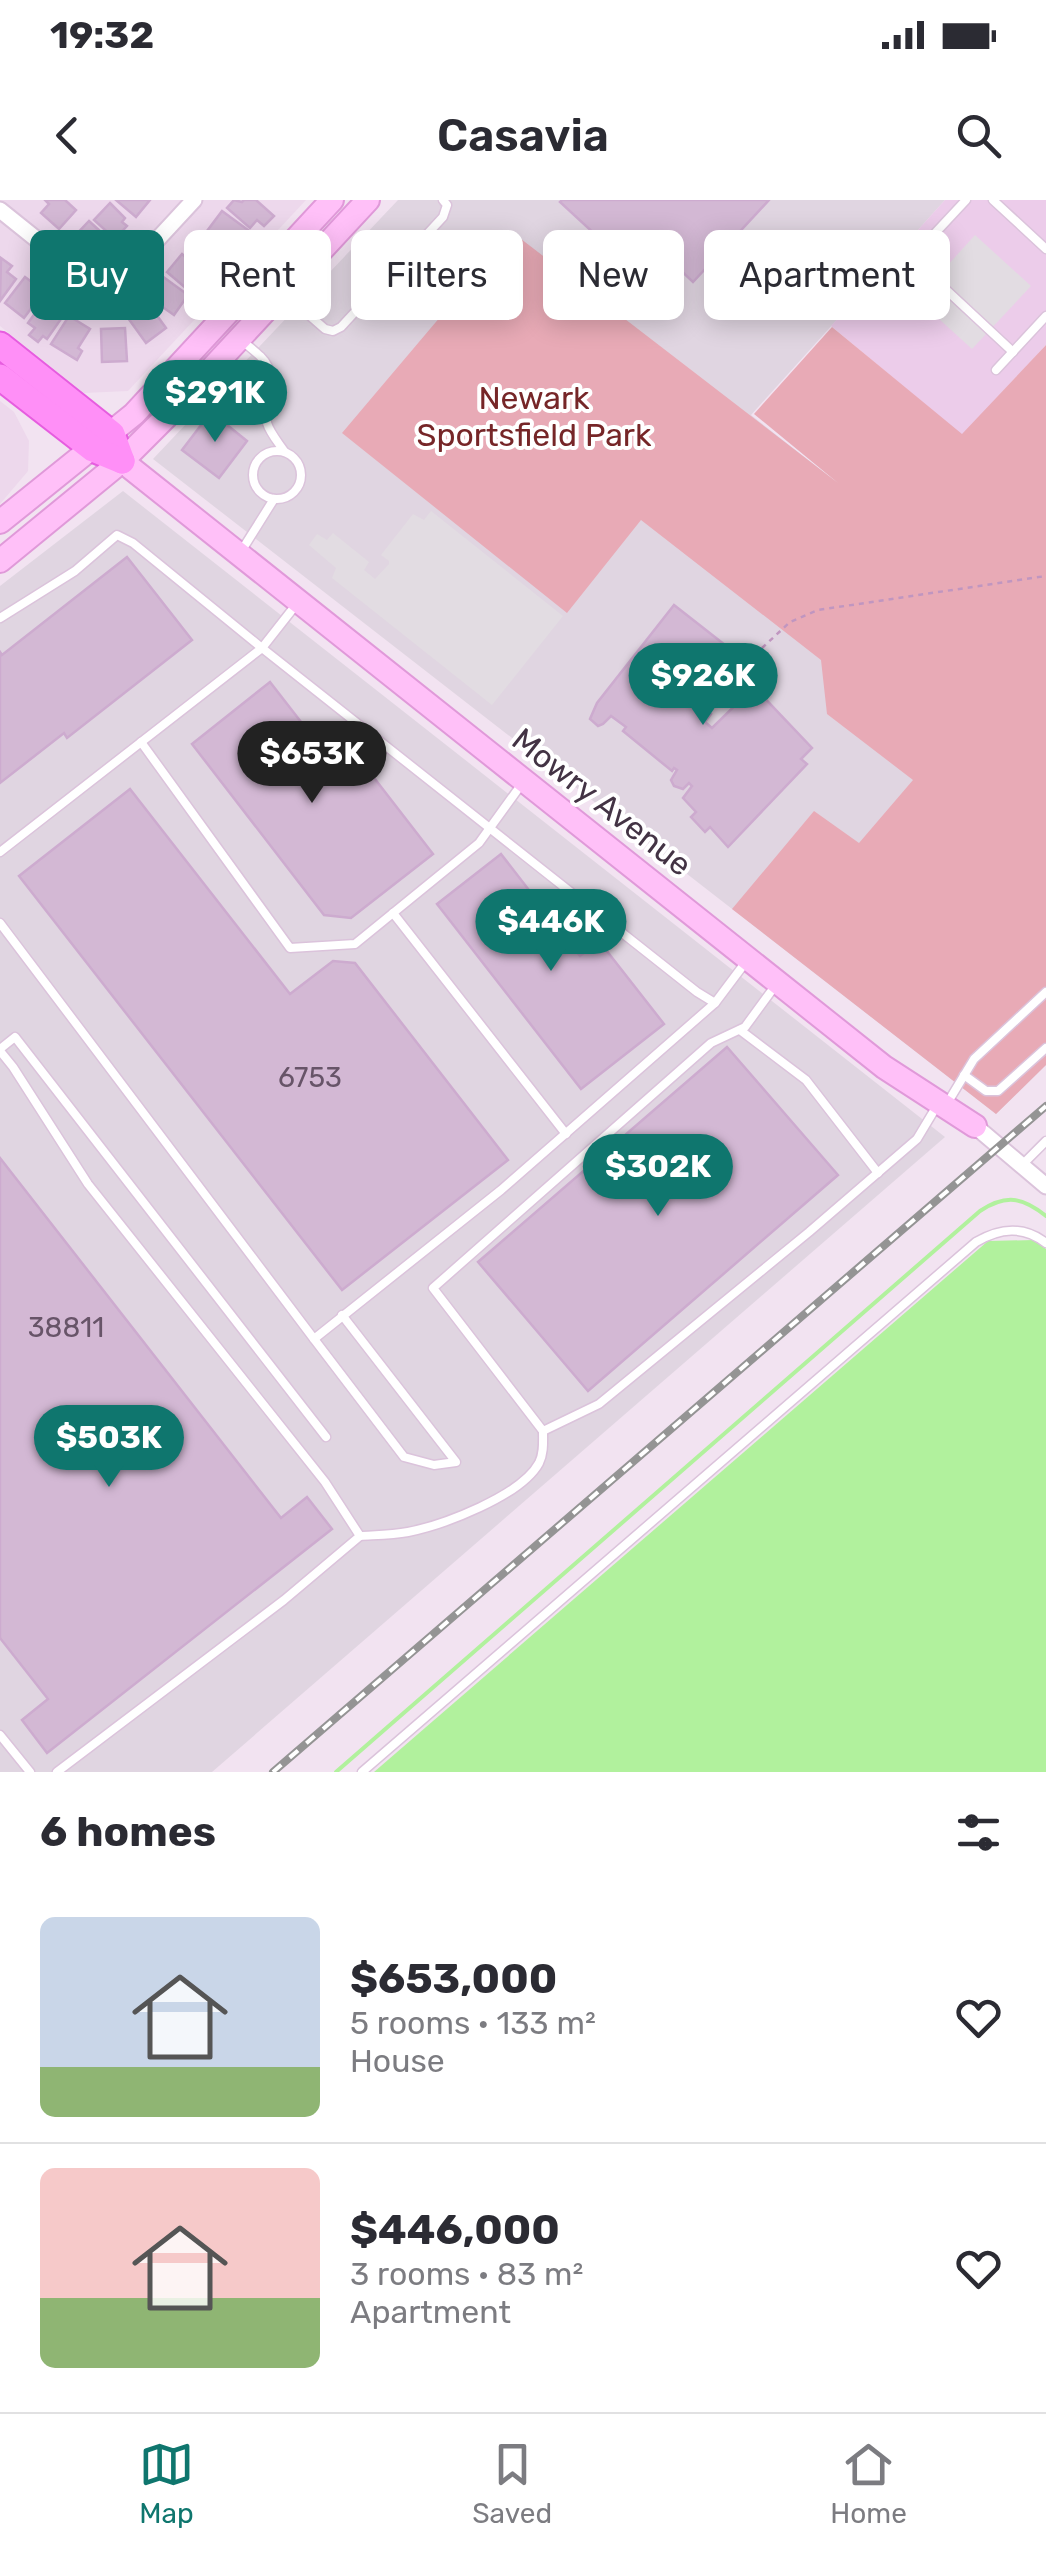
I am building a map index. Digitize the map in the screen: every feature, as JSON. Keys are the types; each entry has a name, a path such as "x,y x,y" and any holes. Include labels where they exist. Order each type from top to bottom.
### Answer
{"main road":[{"path":"0,522 102,442 156,392 332,200"},
{"path":"331,240 368,200"},
{"path":"0,561 122,462 256,320"},
{"path":"0,345 122,462"},
{"path":"0,377 102,442"},
{"name":"Mowry Avenue","path":"122,462 884,1067 976,1126"}],"street":[{"path":"1,205 106,295 194,200"},
{"name":"Mowry Avenue","path":"976,1126 1046,1186"}],"lane":[{"path":"315,320 325,329 341,328 442,217 447,204 443,200"},
{"path":"938,230 966,200"},
{"path":"993,200 1046,249"},
{"path":"950,293 1013,352"},
{"path":"996,370 1046,316"},
{"path":"240,338 265,359 270,369 267,424 300,468 299,483 289,496 274,499 255,486 253,470 268,452 284,451"},
{"path":"239,554 274,499"},
{"path":"0,618 75,571 116,535 133,543 714,1003"},
{"path":"0,852 262,648 299,602"},
{"path":"141,742 290,948 356,944 478,843 524,781"},
{"path":"393,913 566,1134"},
{"path":"0,922 404,1457 434,1465 456,1462 342,1316"},
{"path":"314,1339 566,1134 714,1003 748,959"},
{"path":"58,1772 284,1600 360,1536 409,1532 466,1514 523,1480 538,1464 543,1432 433,1288 711,1043 745,1027 778,983"},
{"path":"543,1432 599,1404 917,1139 974,1059 1046,992"},
{"path":"740,1029 806,1080 878,1173"},
{"path":"326,1437 15,1036 0,1050 88,1184 325,1482 360,1536"},
{"path":"964,1074 986,1091 998,1091 1046,1048"},
{"path":"1022,1165 1046,1141"},
{"path":"362,1772 976,1242 993,1232 1010,1229 1024,1231 1046,1243"},
{"path":"0,1735 30,1772"}],"path":[{"path":"762,648 790,622 818,610 1046,576"}],"shaded area":[{"path":"0,200 306,200 278,230 184,230 184,320 194,320 128,391 84,393 0,326"},
{"path":"398,200 945,200 918,230 704,230 704,320 837,320 751,415 1046,647 1046,1065 996,1114 153,459 284,320 331,320 331,271 351,250 351,320 523,320 523,230 370,230"},
{"path":"945,200 1046,200 1046,345 962,435 831,326 836,320 950,320 950,230 918,230"},
{"path":"975,235 1031,286 972,349 940,320 950,320 950,263"},
{"path":"0,401 14,412 29,441 28,471 0,504"},
{"path":"123,491 945,1137 212,1772 0,1772 0,586"},
{"path":"431,511 563,616 492,705 332,578 336,568 309,545 317,534 327,540 333,533 369,562 364,570 375,579 389,564 381,555 413,514 424,520"},
{"path":"1034,1240 1046,1249 1046,1772 374,1772 988,1241"}],"green space":[{"name":"Newark Sportsfield Park","path":"523,240 543,256 543,320 626,320 838,483 754,414 832,327 962,434 1046,345 1046,1065 996,1114 732,909 814,811 859,843 913,780 827,714 821,660 641,520 567,613 342,433 438,320 523,320"}],"building":[{"path":"45,200 65,200 76,210 59,229 41,213 49,204"},
{"path":"116,200 150,200 136,217"},
{"path":"234,200 256,200 274,216 264,226 257,220 250,228 227,208"},
{"path":"769,200 741,230 704,230 704,270 693,282 684,273 684,230 590,230 560,202"},
{"path":"110,203 125,218 122,222 127,226 123,230 105,230 94,220"},
{"path":"222,211 248,230 208,230"},
{"path":"89,221 99,230 80,230"},
{"path":"182,254 184,256 184,286 167,272"},
{"path":"1,258 12,266 7,272 16,279 0,301"},
{"path":"25,277 30,281 30,310 24,318 5,303"},
{"path":"164,277 184,292 184,301 174,315 164,308"},
{"path":"60,320 47,339 43,336 38,342 29,335 35,328 28,323"},
{"path":"66,320 75,320 90,329 78,348 82,351 77,360 51,344"},
{"path":"129,320 160,320 166,328 146,343"},
{"path":"125,328 127,361 102,362 101,329"},
{"path":"211,412 247,441 219,478 182,450"},
{"path":"127,557 192,640 67,738 64,733 0,783 0,652 2,655"},
{"path":"674,605 734,652 696,703 711,714 705,722 712,728 754,687 812,748 801,759 807,764 728,847 710,827 705,832 691,817 696,812 683,798 692,786 674,786 671,780 677,770 672,771 623,731 626,727 611,716 598,726 590,719 597,703"},
{"path":"270,682 343,776 361,761 433,854 351,918 324,915 192,744"},
{"path":"130,789 290,994 333,961 355,963 508,1160 342,1290 19,876"},
{"path":"501,854 580,956 599,941 664,1024 581,1089 437,904"},
{"path":"727,1047 838,1175 588,1391 478,1262"},
{"path":"0,1158 281,1518 307,1497 332,1529 47,1753 22,1720 48,1699 0,1638"}],"waterway":[{"path":"336,1772 980,1211 998,1202 1014,1200 1046,1216"}],"railway":[{"path":"273,1772 1046,1106"}]}
